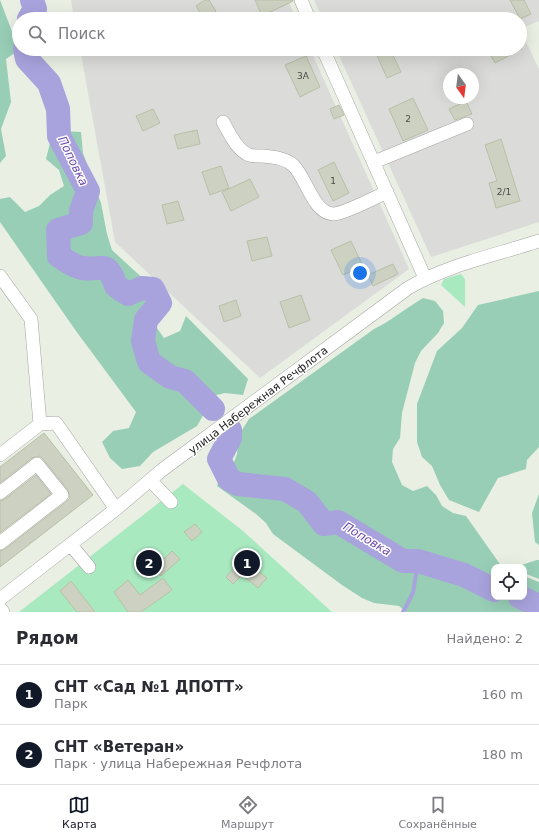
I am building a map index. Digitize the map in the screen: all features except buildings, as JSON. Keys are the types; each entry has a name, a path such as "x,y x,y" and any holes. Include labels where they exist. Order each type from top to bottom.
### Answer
{"street":[{"path":"301,0 306,12"},
{"path":"326,56 425,278"},
{"path":"223,122 236,145 250,155 267,156 287,160 298,169 315,202 325,211 333,214 346,211 387,192"},
{"path":"374,162 468,124"},
{"name":"улица Набережная Речфлота","path":"0,600 116,510 150,480 408,288 425,278 448,269 539,241"},
{"path":"0,276 31,319 40,424"},
{"path":"0,455 40,424 56,423 116,510"},
{"path":"0,493 37,464 62,495 0,543"},
{"path":"150,480 171,502"},
{"path":"71,545 89,567"},
{"path":"0,608 3,612"}],"shaded area":[{"path":"71,0 288,0 293,12 73,12"},
{"path":"314,0 539,0 539,21 527,26 527,12 320,12"},
{"path":"527,44 539,69 539,222 431,257 339,56 527,56"},
{"path":"81,56 313,56 409,269 260,378 115,242"}],"green space":[{"path":"0,0 12,32 12,55 6,59 11,102 1,129 6,156 0,163"},
{"path":"64,131 81,132 83,153 101,203 107,234 112,250 150,285 155,309 155,325 164,338 180,331 186,316 248,379 243,395 225,393 208,397 205,412 197,426 153,452 140,466 122,469 110,458 102,442 113,431 129,428 136,412 76,331 0,222 0,199 10,197 25,212 39,206 50,195 64,186 59,170 46,159 50,143"},
{"path":"461,274 465,279 465,307 441,285 444,279"},
{"path":"539,291 539,447 527,460 526,469 498,478 479,512 449,500 440,485 432,466 422,457 417,442 417,404 437,351 462,328 478,305"},
{"path":"423,298 435,301 443,311 444,323 438,333 421,351 415,363 402,413 400,438 393,449 392,462 402,485 413,491 427,486 436,495 442,506 453,513 466,516 500,564 491,564 491,600 527,600 527,577 539,582 539,612 406,612 399,606 374,603 362,598 342,585 273,534 266,523 256,514 217,486 222,474 233,465 242,430 249,419 374,329"},
{"path":"183,484 243,531 332,612 19,612"},
{"path":"539,494 539,545 535,542 532,513"},
{"path":"539,560 539,579 527,574 527,564 524,564"}],"waterway":[{"name":"Поповка","path":"32,0 35,9 33,12"},
{"name":"Поповка","path":"26,56 27,59 49,83 58,109 59,136 88,191 81,211 81,223 58,230 59,256 82,268 107,269 110,272 116,286 128,294 142,288 153,289 160,303 146,320 143,341 149,362 170,377 185,381 213,409"},
{"name":"Поповка","path":"230,430 230,438 219,459 229,479 238,484 285,489 307,502 324,524 338,522 403,561 418,561 464,575 491,588"},
{"path":"403,612 413,593 418,561"},
{"name":"Поповка","path":"526,600 539,606"}],"place":[{"name":"СНТ «Ветеран»","path":"149,563"},
{"name":"СНТ «Сад №1 ДПОТТ»","path":"247,563"}]}
